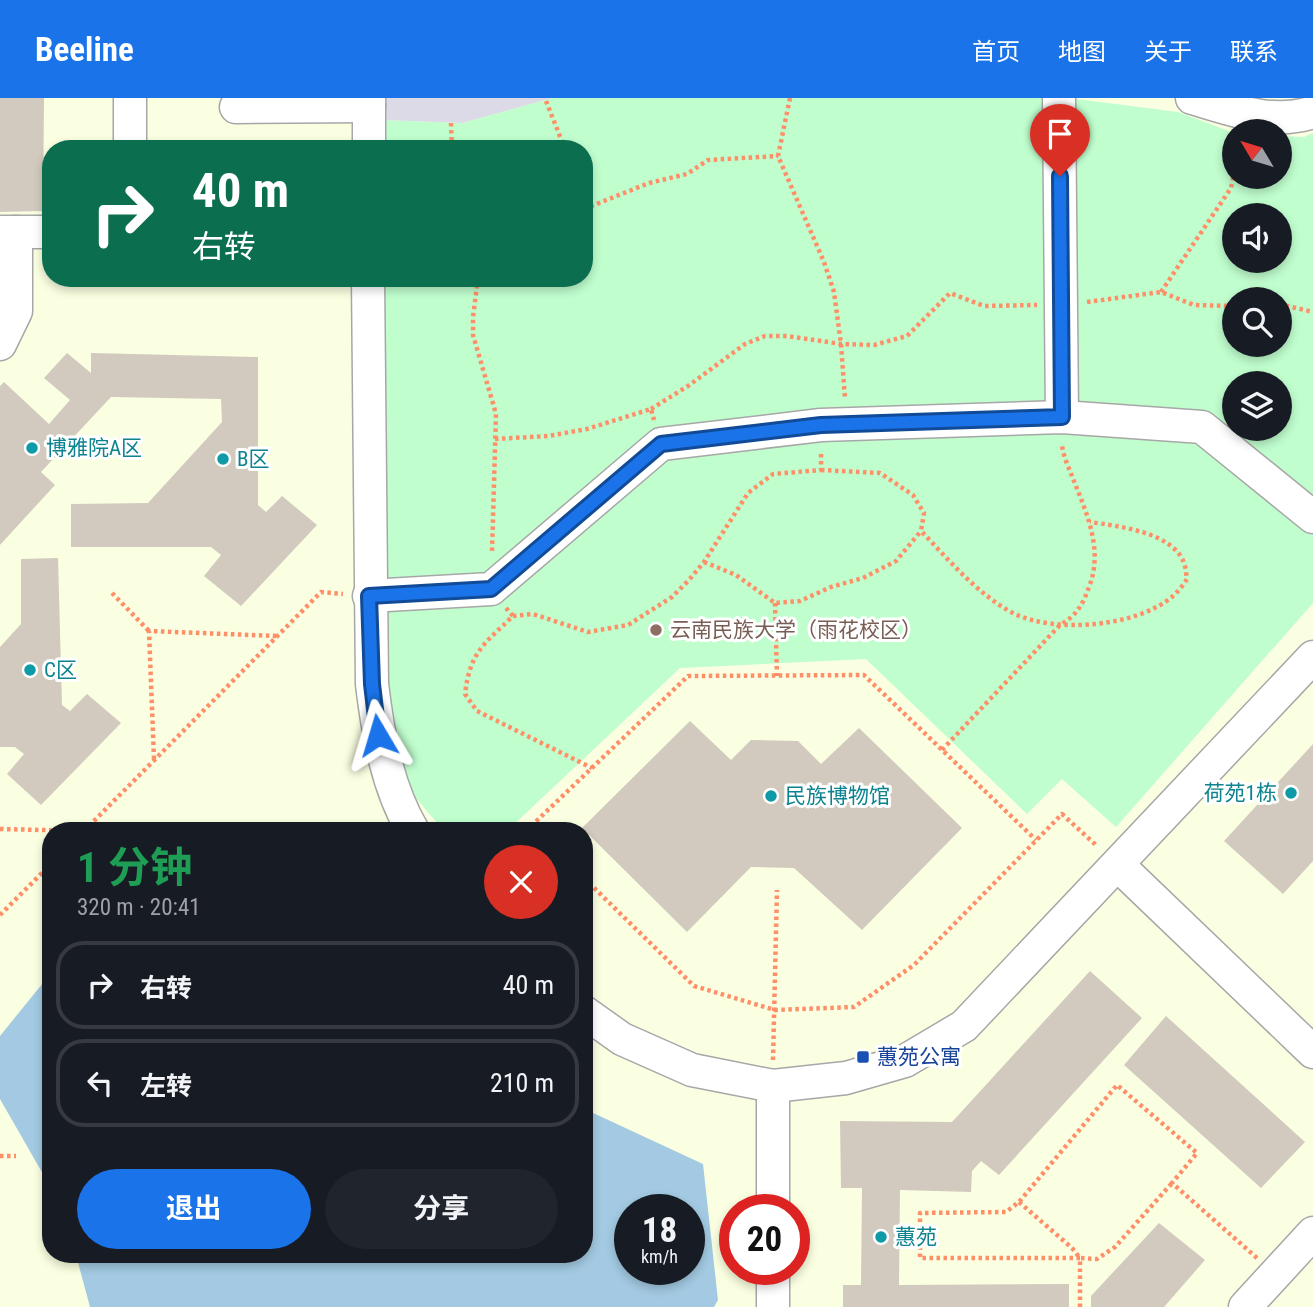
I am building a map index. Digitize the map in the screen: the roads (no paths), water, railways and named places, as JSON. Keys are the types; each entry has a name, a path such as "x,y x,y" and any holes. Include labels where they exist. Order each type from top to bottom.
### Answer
{"lane":[{"path":"130,98 130,140"},
{"path":"1059,98 1062,417"},
{"path":"1192,98 1252,116 1299,117 1313,112"},
{"path":"236,107 369,102 369,140"},
{"path":"0,344 16,311 8,232 42,232"},
{"path":"368,287 369,596 372,684 378,735 402,813 408,822"},
{"path":"369,596 491,589 661,444 834,425 1062,417 1202,427 1313,517"},
{"path":"593,1018 622,1039 692,1070 773,1086 846,1078 905,1060 964,1026 1313,657"},
{"path":"1118,865 1313,1052"},
{"path":"773,1086 773,1194"},
{"path":"1245,1307 1313,1233"},
{"path":"773,1285 773,1307"}],"water":[{"path":"42,984 42,1172 0,1099 0,1036"},
{"path":"593,1113 703,1164 718,1300 714,1307 90,1307 78,1263 593,1263"}],"place":[{"name":"博雅院A区","path":"32,448"},
{"name":"B区","path":"223,459"},
{"name":"云南民族大学（雨花校区）","path":"656,630"},
{"name":"C区","path":"30,670"},
{"name":"荷苑1栋","path":"1291,793"},
{"name":"民族博物馆","path":"771,796"},
{"name":"蕙苑公寓","path":"863,1057"},
{"name":"蕙苑","path":"881,1237"}]}
